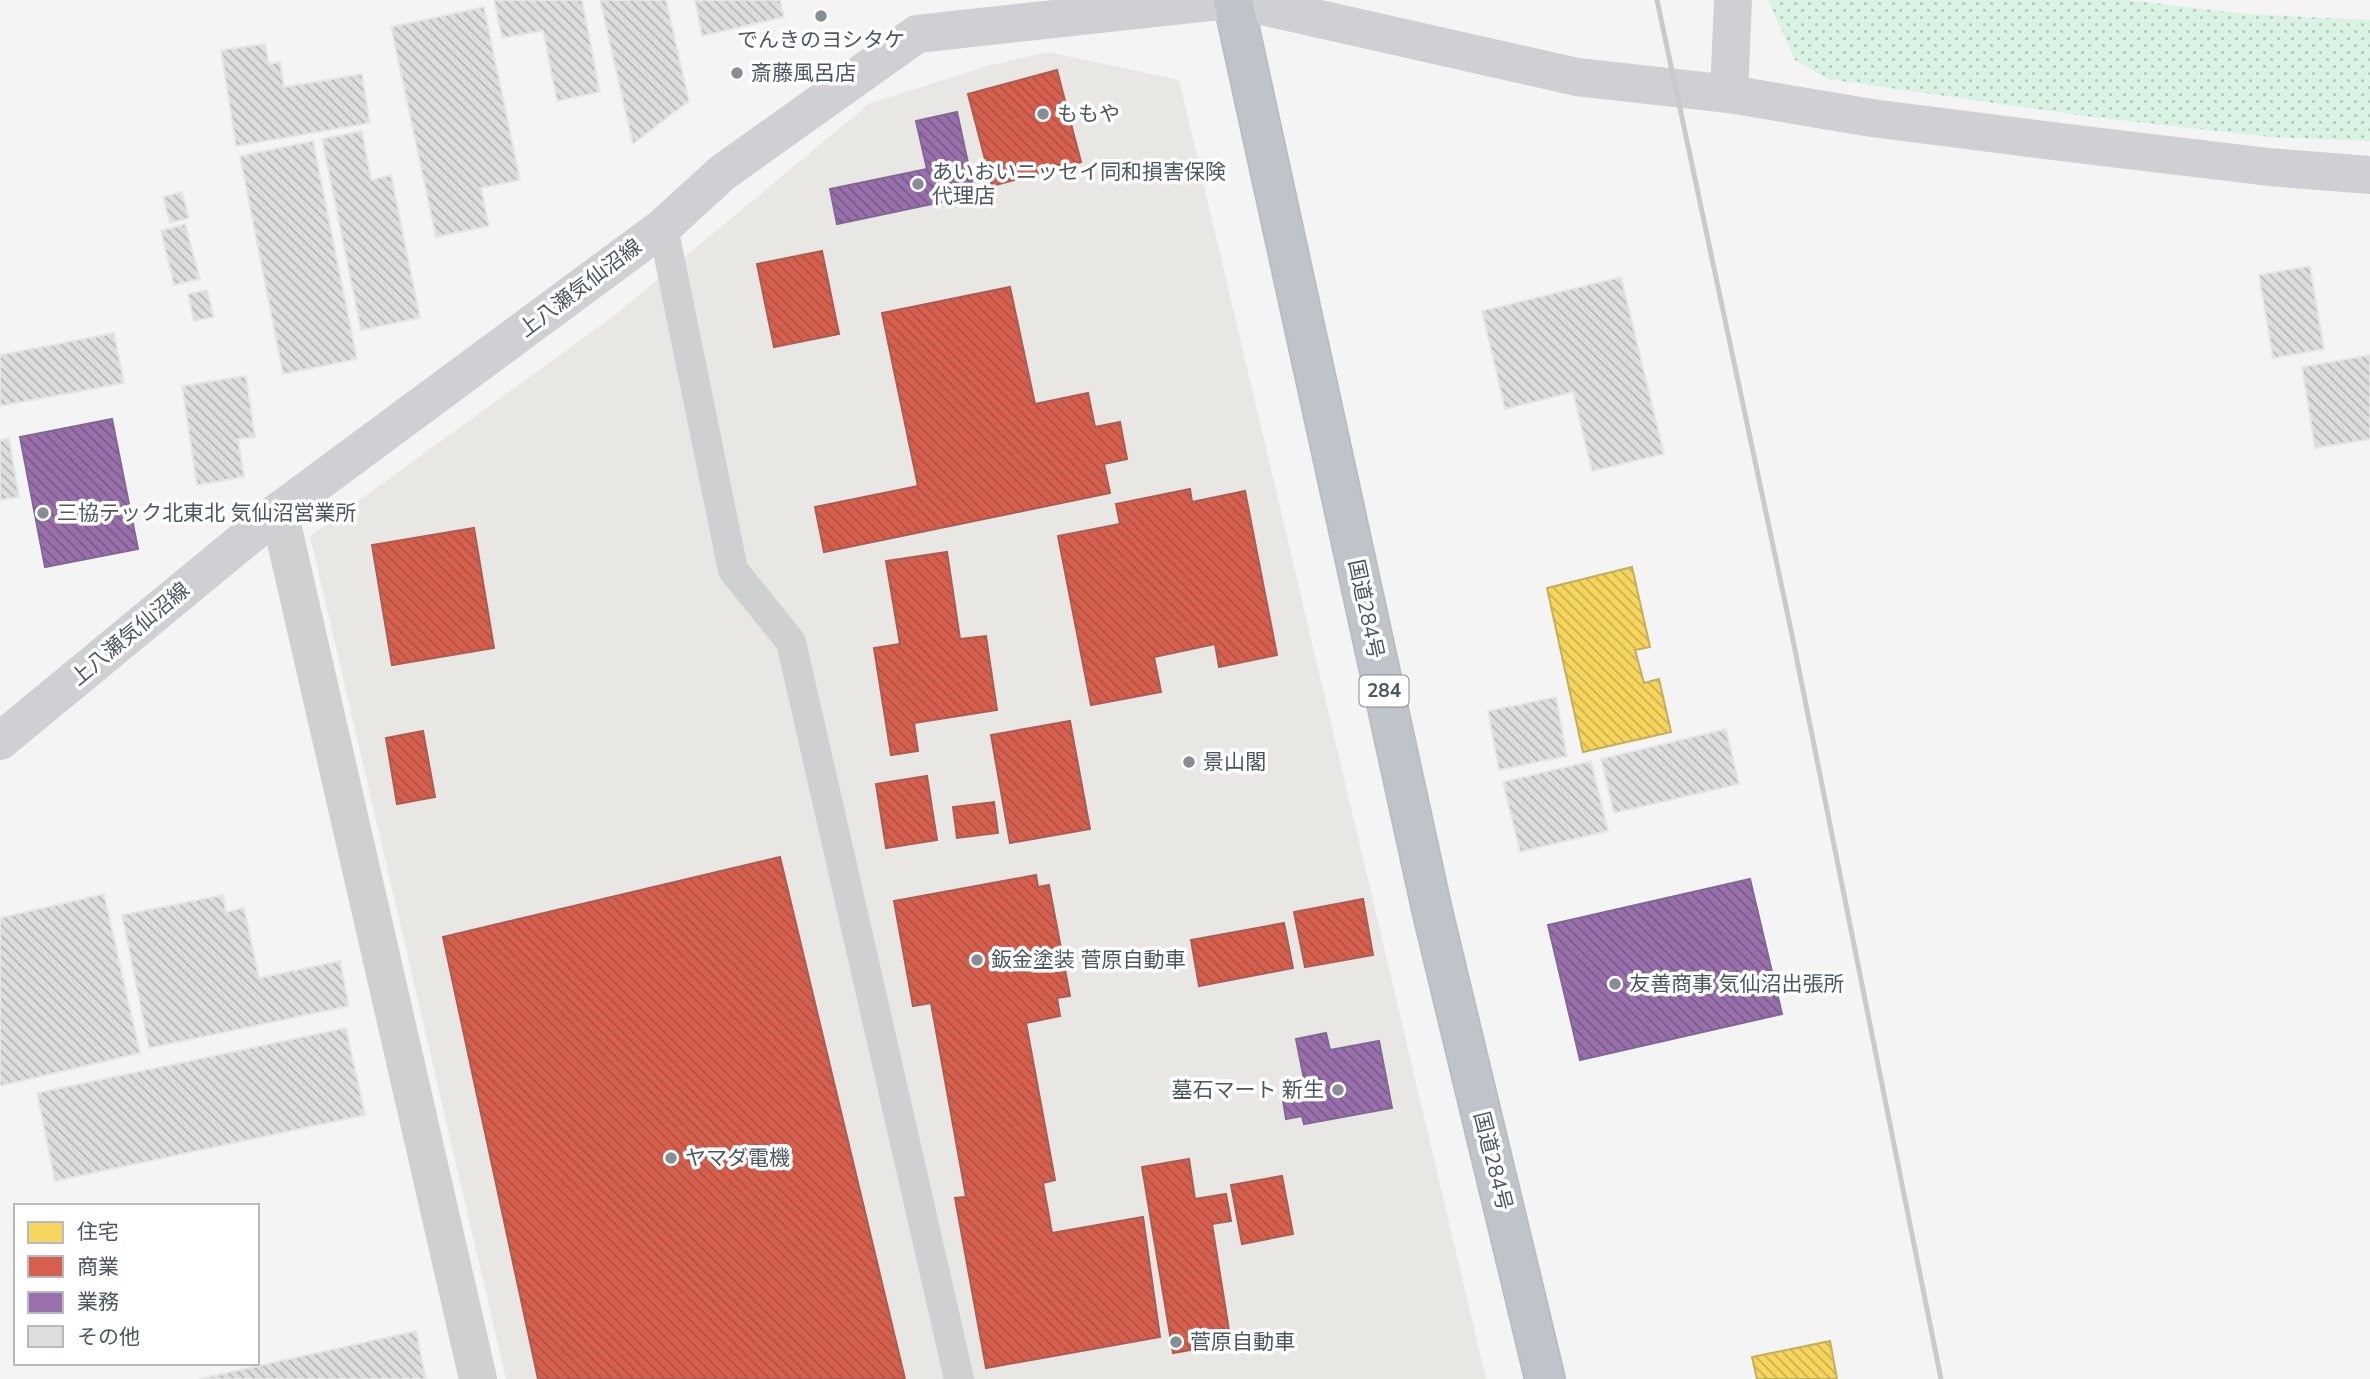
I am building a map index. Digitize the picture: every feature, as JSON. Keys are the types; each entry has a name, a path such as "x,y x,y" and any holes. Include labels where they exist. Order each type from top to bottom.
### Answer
{"highway":[{"name":"国道284号","path":"1232,0 1432,910 1545,1379"}],"main road":[{"name":"上八瀬気仙沼線","path":"0,741 279,511 663,227 722,173 917,34 1039,10 1232,0 1577,78 1729,94 1913,123 2269,167 2370,175"},
{"path":"1729,94 1732,0"}],"street":[{"path":"279,511 478,1379"}],"lane":[{"path":"663,227 733,570 791,642 959,1379"}],"shaded area":[{"path":"1048,52 1179,80 1486,1379 506,1379 310,536 615,315 870,103 988,66"}],"green space":[{"path":"1768,0 2127,0 2247,14 2370,20 2370,141 2270,137 2085,116 1828,79 1795,60"}],"building: 住宅":[{"path":"1632,567 1650,647 1635,650 1644,683 1659,679 1671,732 1583,752 1547,588"},
{"path":"1830,1341 1837,1379 1757,1379 1752,1357"}],"building: 商業":[{"path":"1057,70 1081,162 992,186 968,94"},
{"path":"822,251 839,334 774,347 757,264"},
{"path":"1010,287 1035,404 1088,393 1095,427 1120,422 1127,459 1104,464 1110,493 824,552 815,507 918,486 882,313"},
{"path":"1190,489 1192,502 1245,491 1277,655 1219,667 1215,644 1154,657 1161,692 1091,705 1058,536 1120,524 1116,504"},
{"path":"474,528 494,648 392,665 372,545"},
{"path":"947,552 960,639 986,636 997,710 914,723 918,751 891,755 874,648 900,644 886,561"},
{"path":"1070,721 1090,829 1010,843 991,735"},
{"path":"423,731 435,797 397,804 386,738"},
{"path":"927,776 937,840 886,848 876,784"},
{"path":"994,802 998,833 957,838 953,807"},
{"name":"ヤマダ電機","path":"780,857 905,1379 538,1379 443,937"},
{"path":"1036,875 1038,887 1049,885 1070,996 1057,998 1060,1016 1026,1023 1055,1180 1043,1183 1052,1233 1143,1217 1160,1337 986,1368 955,1198 966,1197 931,1003 913,1006 894,901"},
{"path":"1363,899 1373,955 1305,967 1294,912"},
{"path":"1284,923 1293,968 1199,986 1191,940"},
{"path":"1189,1159 1195,1199 1226,1194 1231,1221 1212,1224 1231,1343 1173,1353 1142,1167"},
{"path":"1282,1176 1293,1234 1242,1244 1231,1185"}],"building: 業務":[{"path":"957,112 975,195 837,224 830,189 927,169 916,121"},
{"path":"112,419 138,549 45,567 20,437"},
{"path":"1750,879 1782,1014 1580,1060 1548,925"},
{"path":"1326,1033 1330,1050 1379,1041 1392,1108 1304,1124 1302,1116 1286,1119 1281,1088 1305,1084 1296,1039"}],"building: その他":[{"path":"494,0 582,0 600,92 557,101 543,31 502,38"},
{"path":"600,0 666,0 689,101 633,144"},
{"path":"695,0 780,0 784,17 702,36"},
{"path":"484,7 520,180 481,188 489,226 436,237 391,27"},
{"path":"265,44 269,64 280,62 284,87 362,74 370,123 236,146 221,50"},
{"path":"362,131 371,180 391,175 420,318 361,330 322,139"},
{"path":"313,141 357,359 283,374 240,156"},
{"path":"182,192 189,218 170,223 163,197"},
{"path":"185,224 200,279 174,285 161,231"},
{"path":"2310,266 2324,349 2273,358 2259,275"},
{"path":"1621,277 1664,454 1592,471 1573,392 1505,409 1482,311"},
{"path":"207,290 214,317 194,321 188,294"},
{"path":"114,333 124,383 0,406 0,355"},
{"path":"2370,355 2370,439 2315,448 2302,367"},
{"path":"246,376 255,437 238,439 244,477 197,485 182,386"},
{"path":"9,438 19,497 0,500 0,440"},
{"path":"1556,697 1567,756 1499,770 1488,711"},
{"path":"1726,729 1739,784 1614,813 1601,759"},
{"path":"1591,761 1608,831 1520,852 1503,782"},
{"path":"104,894 140,1053 0,1086 0,918"},
{"path":"223,895 226,912 244,908 259,978 340,961 349,1006 149,1048 122,915"},
{"path":"346,1028 365,1115 55,1181 37,1093"},
{"path":"416,1331 426,1379 199,1379"}],"railway":[{"path":"1657,0 1792,635 1941,1379"}],"place":[{"name":"でんきのヨシタケ","path":"821,16"},
{"name":"斎藤風呂店","path":"737,73"},
{"name":"ももや","path":"1043,114"},
{"name":"あいおいニッセイ同和損害保険 代理店","path":"918,184"},
{"name":"三協テック北東北 気仙沼営業所","path":"43,513"},
{"name":"景山閣","path":"1189,762"},
{"name":"鈑金塗装 菅原自動車","path":"977,960"},
{"name":"友善商事 気仙沼出張所","path":"1615,984"},
{"name":"墓石マート 新生","path":"1338,1090"},
{"name":"ヤマダ電機","path":"671,1158"},
{"name":"菅原自動車","path":"1176,1342"}]}
